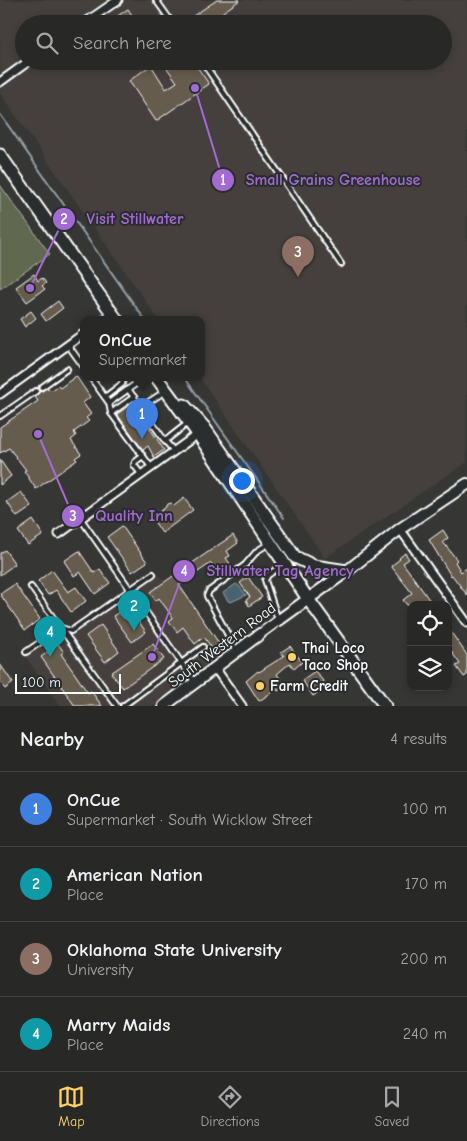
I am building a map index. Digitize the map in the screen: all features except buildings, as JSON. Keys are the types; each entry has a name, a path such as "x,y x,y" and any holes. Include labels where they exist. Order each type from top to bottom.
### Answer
{"highway":[{"path":"0,155 110,316"},
{"path":"160,381 198,434 308,599 385,706"},
{"path":"161,381 204,427 296,557 314,566 347,571"}],"main road":[{"name":"South Western Road","path":"279,620 347,571 400,529 467,484"},
{"name":"South Western Road","path":"164,706 260,634"}],"street":[{"path":"96,15 118,0"},
{"path":"0,82 17,70"},
{"path":"0,394 80,336"},
{"path":"59,534 198,434"},
{"path":"400,529 467,623"},
{"name":"South Western Road","path":"260,634 279,620"},
{"path":"215,668 242,706"}],"lane":[{"path":"156,0 167,15"},
{"path":"208,70 342,264"},
{"path":"68,345 80,362"},
{"path":"42,387 68,369"},
{"path":"94,381 109,403 111,413 126,430 151,467"},
{"path":"105,398 122,384 122,381"},
{"path":"109,403 140,381"},
{"path":"128,389 145,417 174,451"},
{"path":"0,416 36,391"},
{"path":"139,408 166,391"},
{"path":"111,413 134,397"},
{"path":"165,441 189,423"},
{"path":"141,474 134,465 143,456"},
{"path":"80,518 196,683"},
{"path":"237,651 207,596 209,591 245,565 257,551 270,543"},
{"path":"279,620 265,580 268,575 284,564"},
{"path":"26,652 60,628 71,630 153,574"},
{"path":"31,587 117,706"},
{"path":"123,706 203,647"}],"shaded area":[{"path":"0,0 467,0 467,462 325,558 202,381 205,381 205,316 156,316 0,93"},
{"path":"158,573 218,659 156,706 60,706 22,652 58,627 73,629"}],"green space":[{"path":"0,185 50,254 0,289"}],"water":[{"path":"236,584 246,595 231,602 228,601 223,593"}],"waterway":[{"path":"0,114 142,316"},
{"path":"187,381 284,518"}],"place":[{"name":"Small Grains Greenhouse","path":"195,88"},
{"name":"Oklahoma State University","path":"298,277"},
{"name":"Visit Stillwater","path":"30,288"},
{"name":"Quality Inn","path":"38,434"},
{"name":"OnCue","path":"142,439"},
{"name":"American Nation","path":"134,631"},
{"name":"Marry Maids","path":"50,657"},
{"name":"Stillwater Tag Agency","path":"152,657"},
{"name":"Thai Loco Taco Shop","path":"292,657"},
{"name":"Farm Credit","path":"260,686"}]}
